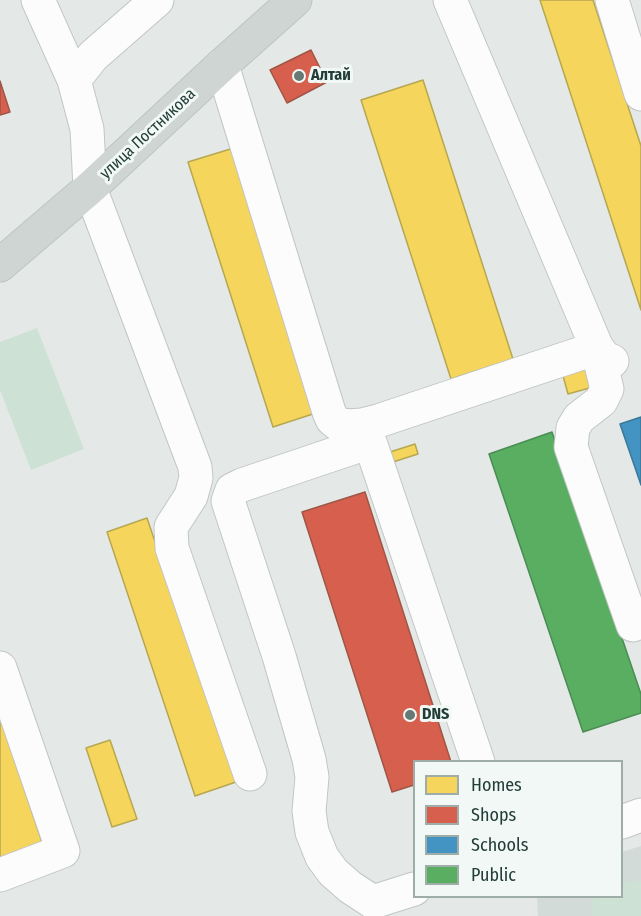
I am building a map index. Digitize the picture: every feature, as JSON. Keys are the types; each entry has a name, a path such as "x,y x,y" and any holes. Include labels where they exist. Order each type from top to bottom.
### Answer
{"main road":[{"name":"улица Постникова","path":"0,265 90,188 295,0"}],"street":[{"path":"38,0 74,80 87,129 90,188 195,467 196,477 191,496 171,527 172,548 250,774"},
{"path":"74,80 93,56 157,0"},
{"path":"450,0 604,355 607,389 601,401 579,418 573,428 571,447 637,636"},
{"path":"612,0 641,94"},
{"path":"222,65 329,412 338,424 366,433 477,760"},
{"path":"413,889 372,909 333,872 322,857 312,832 309,811 312,777 309,759 279,656 228,501 232,490 366,433 378,421 604,355"},
{"path":"0,668 63,850 0,875"},
{"path":"623,821 641,815"}],"shaded area":[{"path":"641,846 641,916 538,916 537,898 623,898 623,852"}],"green space":[{"path":"37,328 84,449 31,470 0,390 0,342"},
{"path":"641,881 641,916 592,916 593,898 623,898 623,882"}],"building: Homes":[{"path":"540,0 593,0 641,146 641,310"},
{"path":"423,80 513,359 451,379 361,100"},
{"path":"237,147 322,411 273,427 188,162"},
{"path":"587,365 593,387 568,394 562,372"},
{"path":"415,444 418,454 393,462 390,452"},
{"path":"147,518 236,782 195,796 107,532"},
{"path":"0,717 43,845 0,859"},
{"path":"110,740 137,819 112,827 86,748"}],"building: Shops":[{"name":"Алтай","path":"311,50 327,82 287,103 270,70"},
{"path":"0,81 10,112 0,115"},
{"path":"365,492 450,760 413,760 413,785 392,792 302,512"}],"building: Schools":[{"path":"641,417 641,485 620,424"}],"building: Public":[{"path":"552,432 641,694 641,713 583,732 489,454"}],"place":[{"name":"Алтай","path":"299,76"},
{"name":"DNS","path":"410,715"}]}
